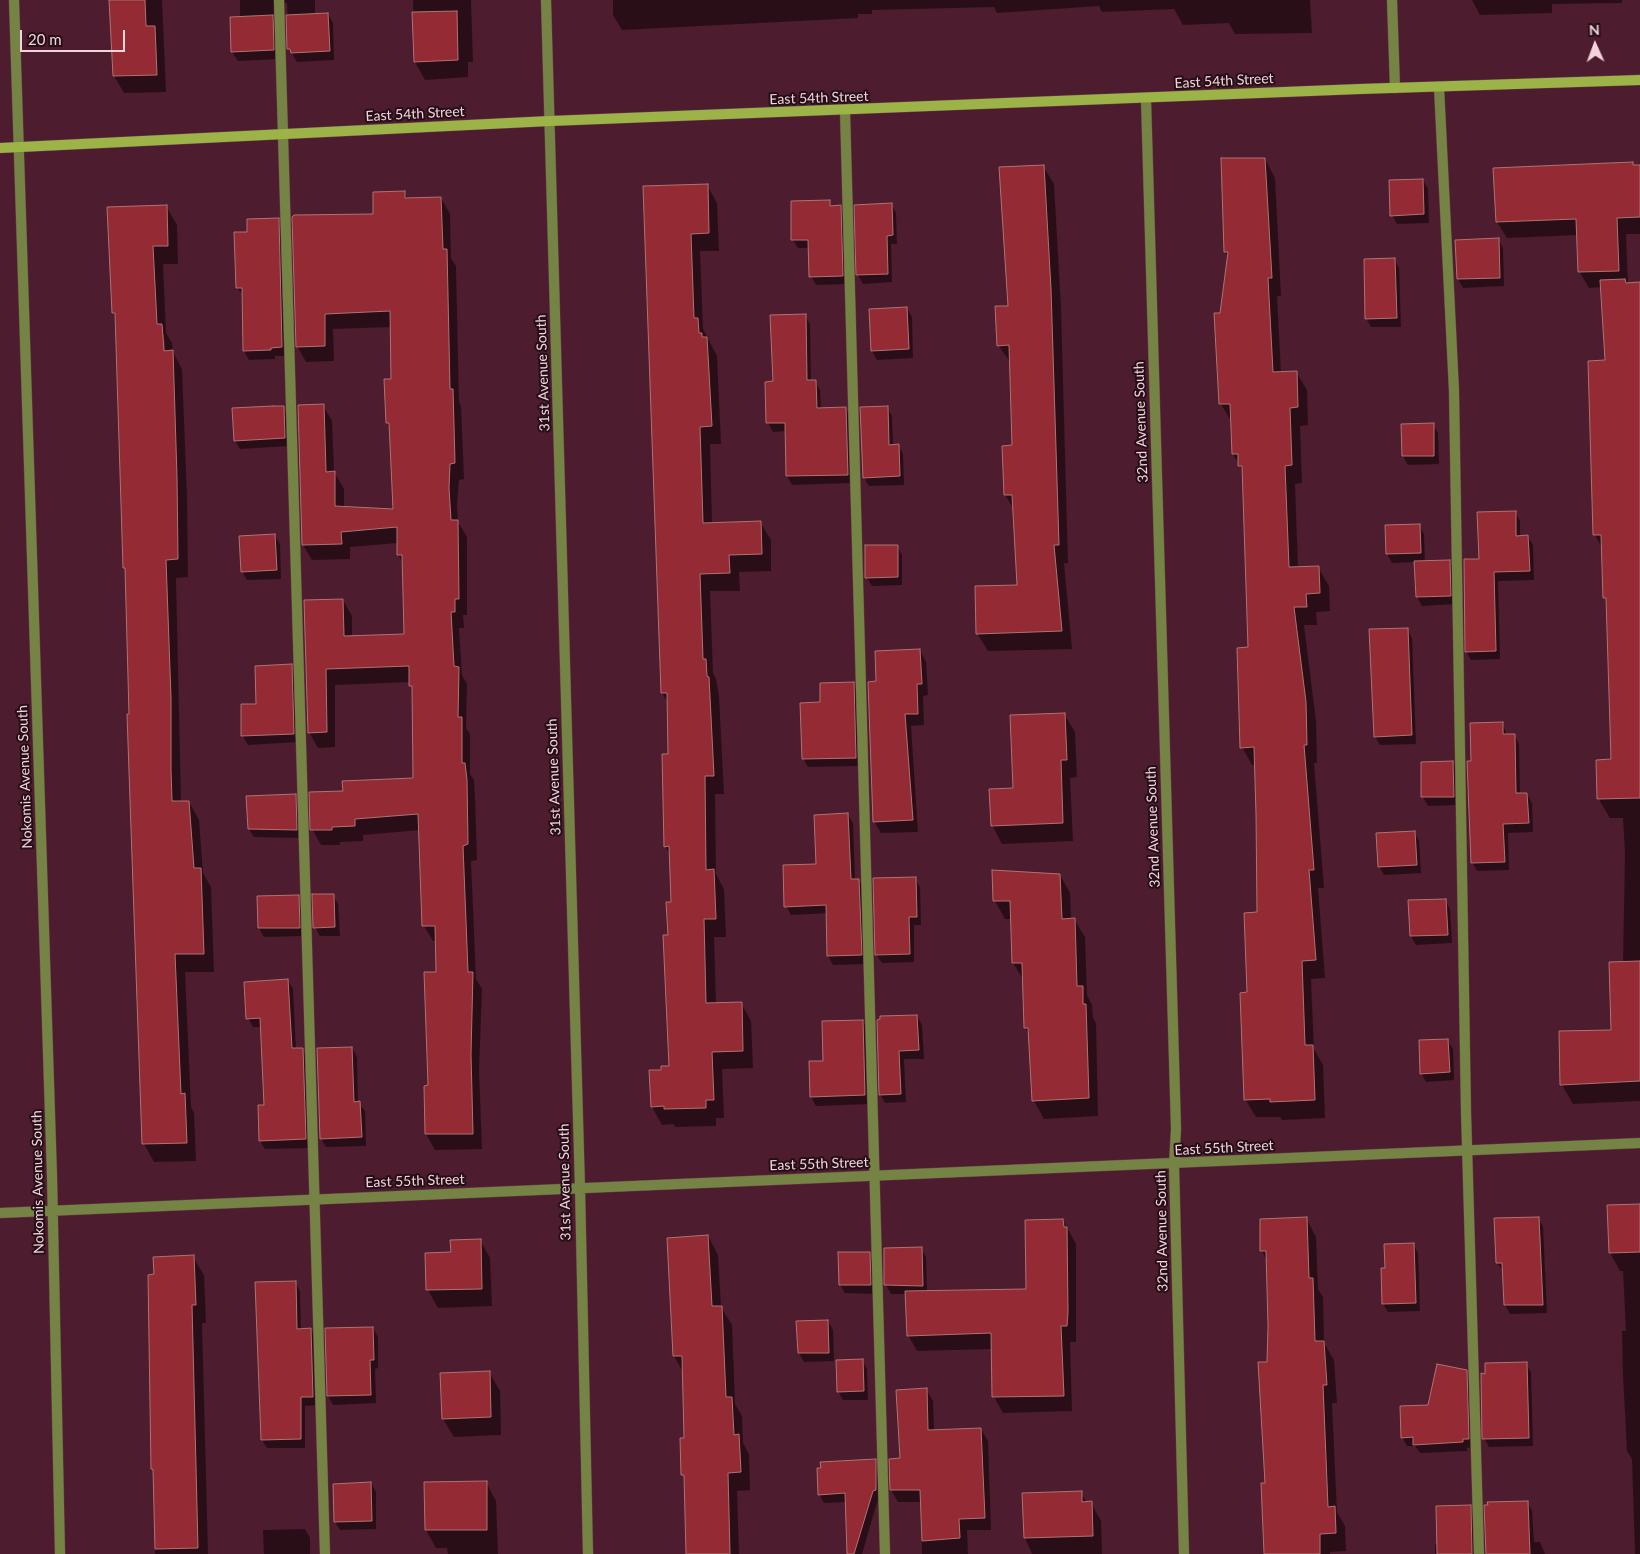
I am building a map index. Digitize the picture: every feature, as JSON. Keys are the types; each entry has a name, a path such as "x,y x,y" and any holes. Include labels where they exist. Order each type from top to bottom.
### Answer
{"street":[{"name":"Nokomis Avenue South","path":"14,0 52,1211 60,1554"},
{"path":"279,0 325,1554"},
{"name":"31st Avenue South","path":"546,0 580,1188 588,1554"},
{"path":"1392,0 1395,88"},
{"name":"East 54th Street","path":"0,148 550,121 1640,80"},
{"path":"1439,87 1454,391 1467,1150 1480,1554"},
{"name":"32nd Avenue South","path":"1146,99 1175,1119 1174,1164 1184,1554"},
{"path":"845,111 885,1554"},
{"name":"East 55th Street","path":"0,1213 1640,1143"}],"building":[{"path":"109,0 145,0 146,26 155,26 157,75 113,76"},
{"path":"457,11 458,60 414,62 412,12"},
{"path":"328,13 330,51 291,53 290,49 287,49 286,15"},
{"path":"273,15 274,50 231,52 230,17"},
{"path":"1221,158 1265,158 1272,278 1268,278 1273,372 1297,371 1298,407 1290,408 1292,465 1285,466 1289,567 1319,566 1320,593 1306,594 1307,607 1294,607 1306,702 1307,745 1304,745 1314,870 1309,870 1316,960 1302,961 1305,1045 1313,1045 1315,1100 1270,1102 1270,1099 1244,1100 1240,993 1247,992 1244,913 1257,912 1256,814 1254,747 1240,748 1237,648 1248,647 1242,466 1238,466 1238,454 1232,454 1230,404 1219,404 1214,313 1220,313 1228,252 1224,252"},
{"path":"1633,162 1633,165 1640,165 1640,217 1617,218 1619,271 1578,272 1576,219 1496,222 1493,168"},
{"path":"1044,165 1051,289 1059,545 1054,545 1062,631 976,634 975,586 1017,585 1012,495 1004,495 1002,446 1012,445 1009,345 997,346 995,306 1008,306 999,167"},
{"path":"1423,179 1424,214 1390,216 1389,180"},
{"path":"708,184 709,233 691,234 694,318 698,318 699,333 702,333 702,337 707,337 712,426 700,427 703,523 761,521 762,554 729,555 730,573 700,574 703,659 706,659 707,676 709,677 714,776 705,776 706,870 714,869 716,919 704,919 706,1003 742,1002 743,1051 712,1052 714,1100 706,1100 706,1108 664,1109 664,1106 651,1107 649,1070 661,1070 661,1066 669,1066 663,935 668,935 666,902 671,902 669,846 664,847 662,754 668,754 667,693 661,693 643,186"},
{"path":"405,191 405,198 441,197 443,249 447,249 450,389 453,389 455,463 450,464 449,488 451,520 458,520 459,599 455,599 455,612 451,612 454,666 459,667 458,717 462,717 462,763 465,763 467,780 468,844 463,846 468,972 473,972 471,1054 473,1134 425,1134 424,1086 428,1085 424,972 436,972 435,926 422,926 418,814 355,819 355,826 332,827 332,830 310,830 309,792 343,791 342,781 413,778 412,686 409,686 409,666 326,669 327,732 308,733 304,600 343,599 344,636 404,634 402,555 397,555 397,527 341,532 342,544 302,545 298,405 324,404 326,472 335,471 335,506 393,509 389,423 386,423 384,379 391,379 390,311 325,314 325,346 296,347 292,217 294,215 373,214 373,192"},
{"path":"830,200 830,206 841,205 843,276 809,277 808,240 791,240 791,201"},
{"path":"892,203 893,235 887,236 888,274 856,275 854,205"},
{"path":"167,205 168,246 153,246 157,324 162,324 164,351 173,350 178,559 166,560 171,698 172,801 189,801 194,868 201,868 204,954 175,954 181,1094 185,1093 187,1143 142,1144 127,714 129,714 125,568 123,568 115,313 112,313 107,207"},
{"path":"279,218 282,347 271,348 271,350 243,351 242,288 236,288 234,232 247,232 247,219"},
{"path":"1499,238 1500,278 1457,279 1455,240"},
{"path":"1395,258 1397,318 1365,319 1364,259"},
{"path":"1625,279 1626,283 1640,282 1640,798 1597,799 1596,760 1611,759 1606,598 1603,598 1601,535 1593,535 1588,361 1605,360 1600,280"},
{"path":"907,307 909,349 871,351 869,309"},
{"path":"806,314 807,380 816,380 817,408 846,407 848,475 786,476 785,423 766,423 765,382 773,381 770,315"},
{"path":"284,406 285,438 234,441 232,408"},
{"path":"888,406 889,445 899,444 900,476 863,478 860,407"},
{"path":"1434,423 1434,456 1402,456 1401,424"},
{"path":"1516,511 1516,536 1528,535 1530,571 1494,572 1496,651 1465,652 1464,559 1479,559 1477,512"},
{"path":"1420,524 1421,553 1386,554 1385,525"},
{"path":"275,534 277,570 241,572 239,536"},
{"path":"865,545 898,545 898,577 865,578"},
{"path":"1450,560 1451,596 1416,597 1414,561"},
{"path":"1408,628 1412,735 1374,737 1369,629"},
{"path":"920,649 922,684 917,684 918,714 905,714 913,820 873,822 868,682 876,681 875,651"},
{"path":"292,664 294,734 241,736 241,704 256,704 255,666"},
{"path":"854,682 856,758 802,759 800,703 820,702 820,683"},
{"path":"1065,713 1067,760 1061,760 1063,823 991,826 989,789 1013,788 1010,715"},
{"path":"1503,722 1503,734 1515,734 1516,793 1527,793 1529,823 1503,824 1505,862 1471,863 1467,761 1471,761 1470,723"},
{"path":"1453,761 1454,797 1421,797 1421,762"},
{"path":"296,794 297,830 248,829 246,796"},
{"path":"848,813 851,879 859,879 862,955 827,956 826,905 784,907 783,865 816,864 814,815"},
{"path":"1415,831 1417,865 1378,867 1376,833"},
{"path":"992,870 1060,874 1062,919 1075,918 1077,986 1083,986 1083,1004 1086,1004 1089,1098 1032,1101 1028,1028 1024,1028 1022,963 1012,963 1010,901 993,901"},
{"path":"916,877 917,917 909,917 910,954 875,955 873,878"},
{"path":"312,894 334,894 335,927 313,928"},
{"path":"299,895 300,928 258,928 257,896"},
{"path":"1446,899 1448,935 1410,936 1408,900"},
{"path":"1640,961 1640,1081 1560,1085 1559,1031 1611,1030 1609,962"},
{"path":"288,979 292,1048 303,1048 306,1139 259,1141 258,1105 264,1105 260,1018 246,1019 244,982"},
{"path":"917,1015 919,1050 899,1051 901,1094 879,1095 877,1020 880,1019 880,1016"},
{"path":"863,1020 865,1095 810,1097 809,1061 823,1061 822,1021"},
{"path":"1448,1039 1450,1072 1420,1074 1419,1040"},
{"path":"352,1047 354,1102 360,1101 362,1137 320,1139 317,1048"},
{"path":"1640,1204 1640,1252 1609,1253 1607,1205"},
{"path":"1307,1217 1309,1278 1313,1278 1315,1341 1324,1341 1327,1385 1323,1385 1328,1507 1335,1506 1336,1533 1320,1534 1320,1554 1264,1554 1261,1483 1265,1483 1258,1362 1267,1362 1268,1326 1266,1251 1260,1251 1260,1219"},
{"path":"1539,1217 1543,1305 1504,1305 1502,1263 1496,1263 1494,1218"},
{"path":"1063,1219 1064,1227 1067,1227 1068,1312 1067,1326 1061,1326 1064,1396 992,1397 991,1333 907,1336 905,1291 1026,1289 1025,1220"},
{"path":"708,1235 712,1306 722,1306 726,1397 732,1397 734,1435 739,1434 741,1472 728,1473 730,1554 686,1554 684,1475 681,1475 680,1438 684,1438 682,1356 673,1356 667,1238"},
{"path":"481,1239 482,1289 426,1290 425,1253 451,1252 450,1240"},
{"path":"1414,1243 1416,1303 1382,1304 1381,1268 1385,1268 1384,1244"},
{"path":"922,1247 923,1286 884,1285 884,1248"},
{"path":"838,1252 870,1252 871,1285 839,1285"},
{"path":"194,1255 196,1305 192,1305 198,1548 155,1549 153,1469 151,1469 148,1275 154,1274 153,1257"},
{"path":"296,1281 297,1329 311,1328 313,1397 301,1397 301,1439 261,1440 255,1282"},
{"path":"828,1320 829,1353 798,1353 796,1321"},
{"path":"373,1327 374,1360 370,1360 371,1395 327,1396 325,1328"},
{"path":"863,1359 864,1391 837,1392 836,1360"},
{"path":"1527,1362 1529,1438 1482,1439 1481,1373 1485,1374 1485,1363"},
{"path":"1437,1364 1467,1370 1469,1439 1463,1439 1463,1442 1413,1445 1413,1437 1401,1438 1400,1406 1428,1405"},
{"path":"490,1371 491,1417 442,1419 440,1373"},
{"path":"927,1388 928,1430 981,1428 985,1518 959,1519 960,1538 922,1541 920,1490 890,1490 889,1459 900,1458 896,1390"},
{"path":"876,1459 876,1490 873,1491 854,1554 847,1554 845,1493 818,1495 817,1468 821,1468 820,1462"},
{"path":"487,1481 487,1530 425,1530 424,1482"},
{"path":"371,1482 372,1521 334,1522 333,1484"},
{"path":"1082,1491 1082,1502 1092,1501 1093,1536 1024,1538 1022,1493"},
{"path":"1528,1501 1530,1554 1486,1554 1484,1505 1488,1505 1487,1502"},
{"path":"1471,1505 1472,1554 1437,1554 1436,1506"}]}
